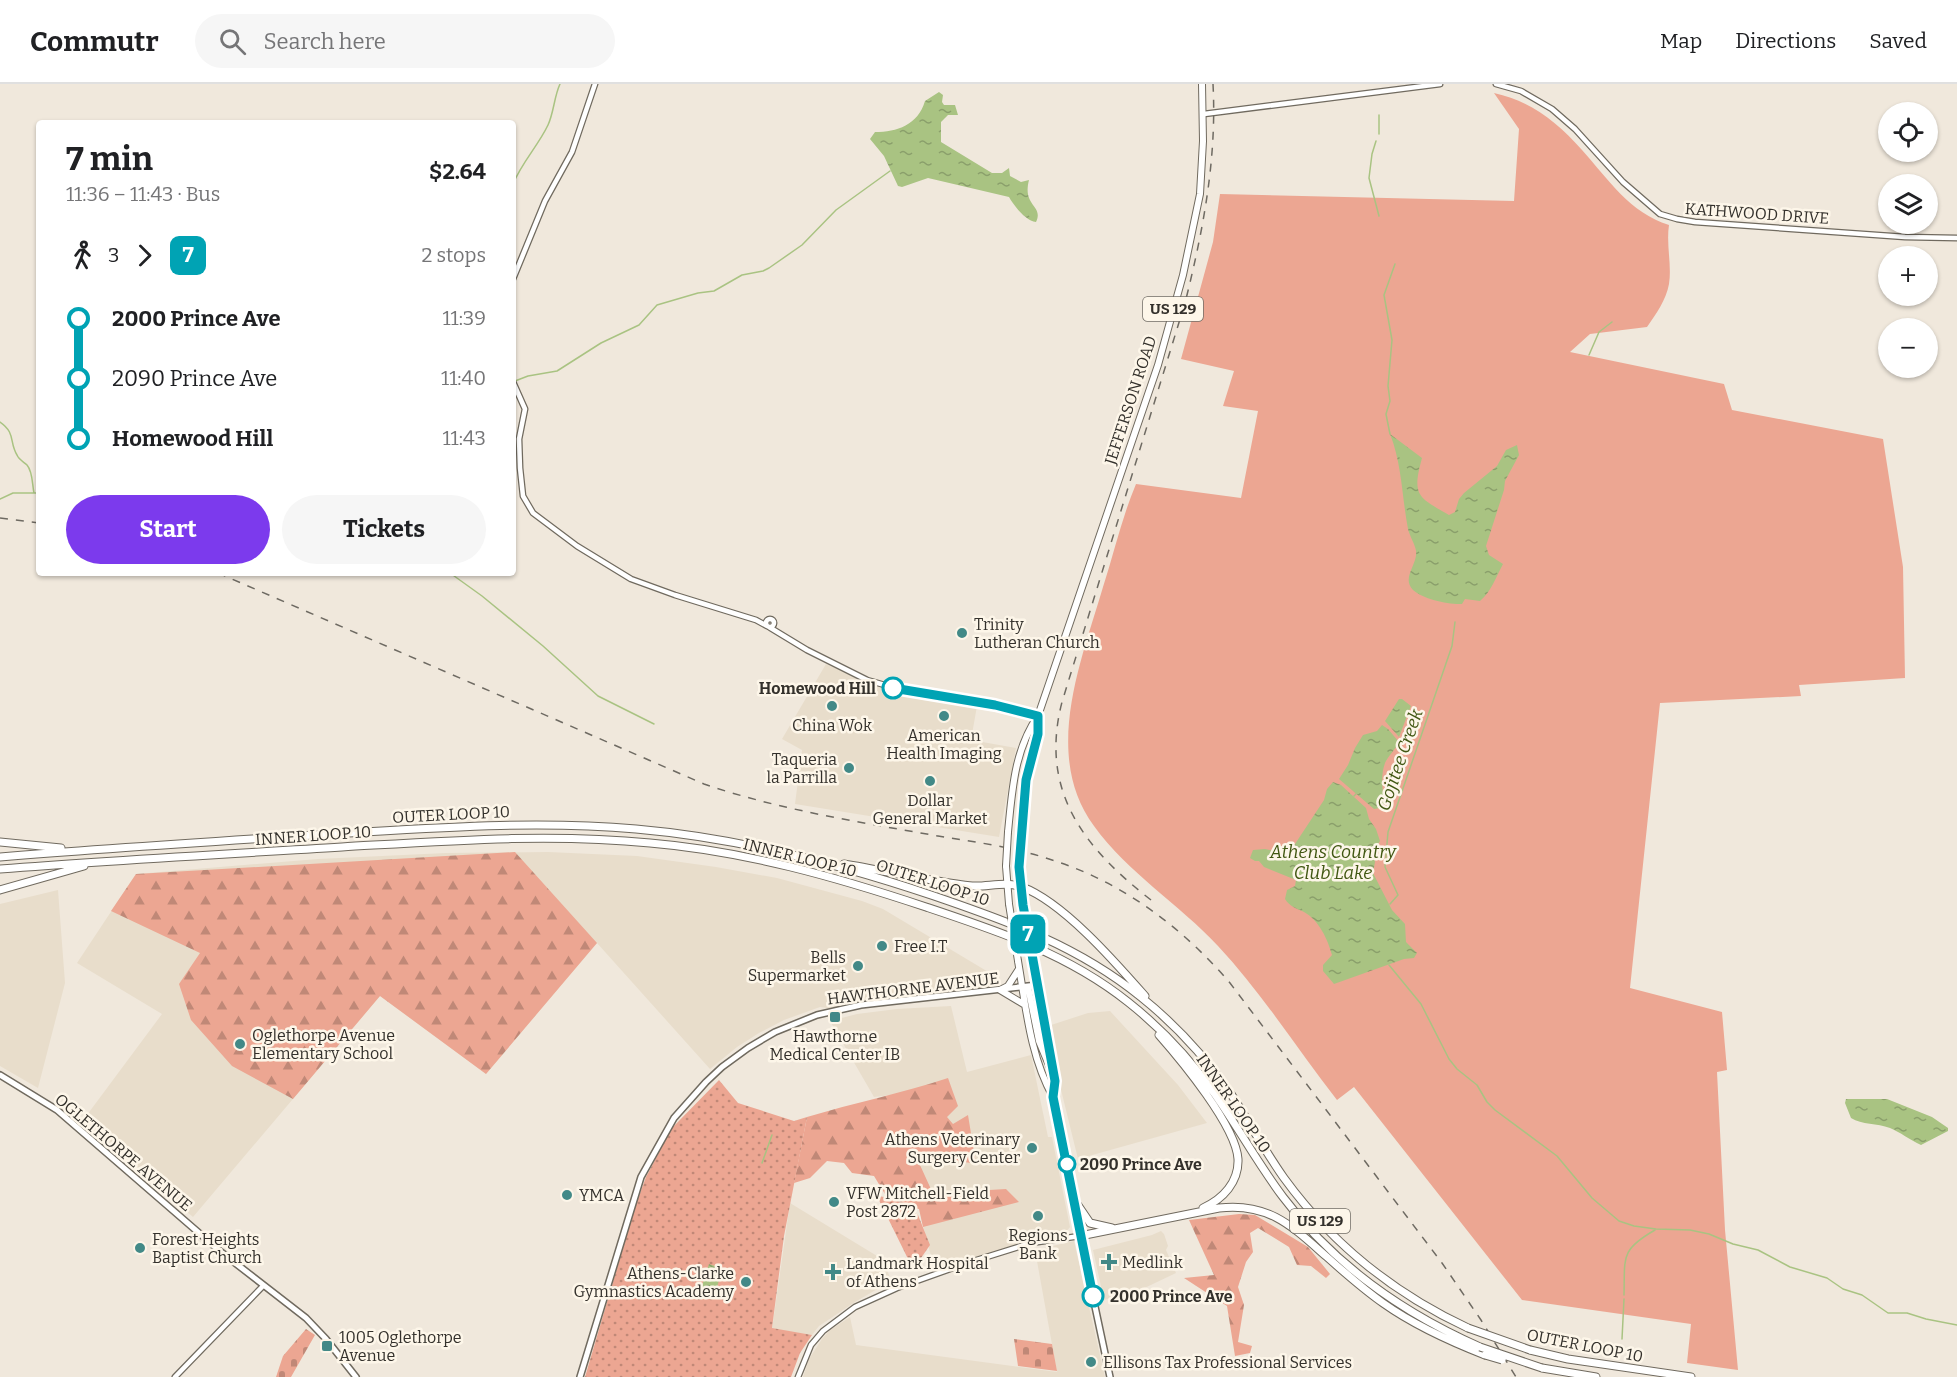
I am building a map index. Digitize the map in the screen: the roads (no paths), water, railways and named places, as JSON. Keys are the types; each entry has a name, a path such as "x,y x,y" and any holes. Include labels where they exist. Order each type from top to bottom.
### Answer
{"highway":[{"name":"JEFFERSON ROAD","path":"1019,969 1006,866 1013,776 1026,735 1038,716 1158,365 1183,275 1200,194 1204,114 1202,84"},
{"name":"JEFFERSON ROAD","path":"1038,716 1038,734 1026,780 1019,867 1028,936 1054,1076"},
{"name":"OUTER LOOP 10","path":"0,857 462,826 532,824 672,832 746,844 812,858 900,885 1033,932 1071,949 1115,977 1164,1016 1214,1071 1279,1171 1323,1226 1385,1280 1425,1306 1468,1328 1530,1350 1568,1359 1691,1377"},
{"name":"INNER LOOP 10","path":"0,869 504,837 589,838 663,844 740,856 859,885 1003,933 1071,964 1128,1002 1171,1041 1202,1076 1278,1190 1325,1246 1362,1278 1395,1302 1438,1328 1480,1347 1542,1368 1596,1377"},
{"path":"0,842 81,850"},
{"path":"812,858 967,885 1020,886"},
{"path":"0,890 97,862"},
{"name":"US 129","path":"1020,886 1053,905 1077,926 1164,1016"},
{"path":"1000,990 1008,986 1019,969"},
{"name":"US 129","path":"1019,969 1025,987 1025,1005 1038,1062 1053,1097 1080,1236 1195,1211 1240,1207 1260,1210 1296,1228 1354,1281 1386,1305 1436,1335 1485,1355 1542,1368"},
{"path":"1025,987 1039,1041 1054,1076 1053,1097"},
{"path":"1000,990 1025,1005"},
{"path":"1128,1002 1160,1036 1194,1078 1235,1143 1238,1166 1230,1188 1219,1200 1195,1211"},
{"path":"1073,1198 1090,1223 1118,1229"}],"main road":[{"name":"HAWTHORNE AVENUE","path":"580,1377 641,1177 655,1148 674,1118 722,1067 748,1048 776,1032 817,1015 861,1005 1037,985"},
{"name":"OGLETHORPE AVENUE","path":"0,1076 63,1115 168,1207 263,1286 313,1324 356,1377"},
{"path":"1080,1236 1110,1377"}],"street":[{"path":"516,272 545,201 572,152 595,84"},
{"path":"1204,114 1440,84"},
{"name":"KATHWOOD DRIVE","path":"1496,84 1521,91 1552,109 1575,129 1623,182 1660,214 1695,222 1905,237 1957,238"},
{"path":"516,389 525,413 519,439 521,477 526,503 539,518 577,546 631,579 773,626 774,622 784,636"},
{"path":"768,624 807,650 878,684 913,693 995,705 1038,716"},
{"path":"798,1377 811,1345 823,1331 855,1307 906,1285 1025,1245 1080,1236"},
{"path":"175,1377 263,1286"}],"water":[{"path":"939,92 943,95 944,105 955,105 958,115 948,115 941,122 941,142 992,173 1002,173 1009,168 1010,176 1021,182 1029,180 1028,196 1037,212 1036,222 1024,216 1009,197 928,178 902,187 898,186 884,156 870,139 875,132 891,131 906,126 917,116 925,101"},
{"path":"1390,434 1422,458 1418,480 1420,494 1430,504 1449,515 1455,512 1459,499 1464,493 1497,466 1506,450 1517,445 1519,455 1505,481 1486,546 1489,555 1503,564 1490,589 1480,601 1465,599 1462,604 1457,604 1429,599 1413,590 1410,585 1409,576 1416,551 1408,529 1399,469"},
{"path":"1399,699 1411,706 1399,737 1385,721"},
{"path":"1382,725 1399,742 1383,768 1384,804 1374,809 1339,779 1363,735 1377,731"},
{"name":"Athens Country Club Lake","path":"1333,782 1341,785 1366,808 1380,841 1373,852 1375,862 1373,873 1392,910 1405,924 1406,942 1417,953 1414,958 1404,959 1334,984 1323,971 1323,965 1332,955 1322,931 1314,920 1291,906 1285,899 1287,890 1295,886 1296,880 1264,867 1259,861 1250,858 1253,850 1287,850 1289,845 1295,844"},
{"path":"1846,1099 1887,1099 1932,1117 1948,1128 1948,1131 1921,1145 1890,1128 1851,1118 1845,1103"},
{"path":"709,1264 718,1267 715,1278 719,1280 716,1291 711,1289 709,1298 699,1295"}],"waterway":[{"path":"516,178 548,125 560,84"},
{"path":"1379,115 1379,134"},
{"path":"1376,141 1369,178 1379,216"},
{"path":"516,381 557,371 601,343 639,325 657,305 698,293 714,291 742,275 769,268 802,245 836,210 890,171"},
{"path":"1390,434 1386,414 1390,401 1388,386 1392,340 1384,295 1395,264"},
{"path":"1589,355 1599,332 1612,322"},
{"path":"0,422 8,430 18,457 29,468 34,493"},
{"path":"0,499 13,493 36,493"},
{"path":"454,576 543,646 598,696 654,724"},
{"name":"Gojitee Creek","path":"1390,904 1398,895 1385,867 1388,832 1452,646 1455,622"},
{"path":"1389,965 1421,1004 1449,1059 1457,1069 1477,1085 1487,1102 1495,1110 1557,1156 1592,1198 1619,1221 1634,1226 1690,1230 1709,1234 1733,1244 1758,1250 1790,1267 1827,1278 1843,1289 1862,1295 1888,1313 1907,1313 1957,1325"},
{"path":"762,1163 772,1135"},
{"path":"1624,1295 1625,1263 1630,1249 1655,1230"},
{"path":"1622,1339 1624,1299"}],"railway":[{"path":"1151,900 1106,860 1087,838 1073,815 1062,790 1057,763 1056,734 1062,702 1192,276 1211,167 1213,84"},
{"path":"0,518 36,523"},
{"path":"225,576 704,784 820,815 1022,851 1075,868 1125,893 1171,925 1192,943 1230,983 1442,1263 1516,1377"}],"place":[{"name":"Trinity Lutheran Church","path":"962,633"},
{"name":"Homewood Hill","path":"893,688"},
{"name":"China Wok","path":"832,706"},
{"name":"American Health Imaging","path":"944,716"},
{"name":"Taqueria la Parrilla","path":"849,768"},
{"name":"Dollar General Market","path":"930,781"},
{"name":"Free I.T","path":"882,946"},
{"name":"Bells Supermarket","path":"858,966"},
{"name":"Hawthorne Medical Center IB","path":"835,1017"},
{"name":"Oglethorpe Avenue Elementary School","path":"240,1044"},
{"name":"Athens Veterinary Surgery Center","path":"1032,1148"},
{"name":"2090 Prince Ave","path":"1067,1164"},
{"name":"YMCA","path":"567,1195"},
{"name":"VFW Mitchell-Field Post 2872","path":"834,1202"},
{"name":"Regions Bank","path":"1038,1216"},
{"name":"Forest Heights Baptist Church","path":"140,1248"},
{"name":"Medlink","path":"1109,1262"},
{"name":"Landmark Hospital of Athens","path":"833,1272"},
{"name":"Athens-Clarke Gymnastics Academy","path":"746,1282"},
{"name":"2000 Prince Ave","path":"1093,1296"},
{"name":"1005 Oglethorpe Avenue","path":"327,1346"},
{"name":"Ellisons Tax Professional Services","path":"1091,1362"}]}
